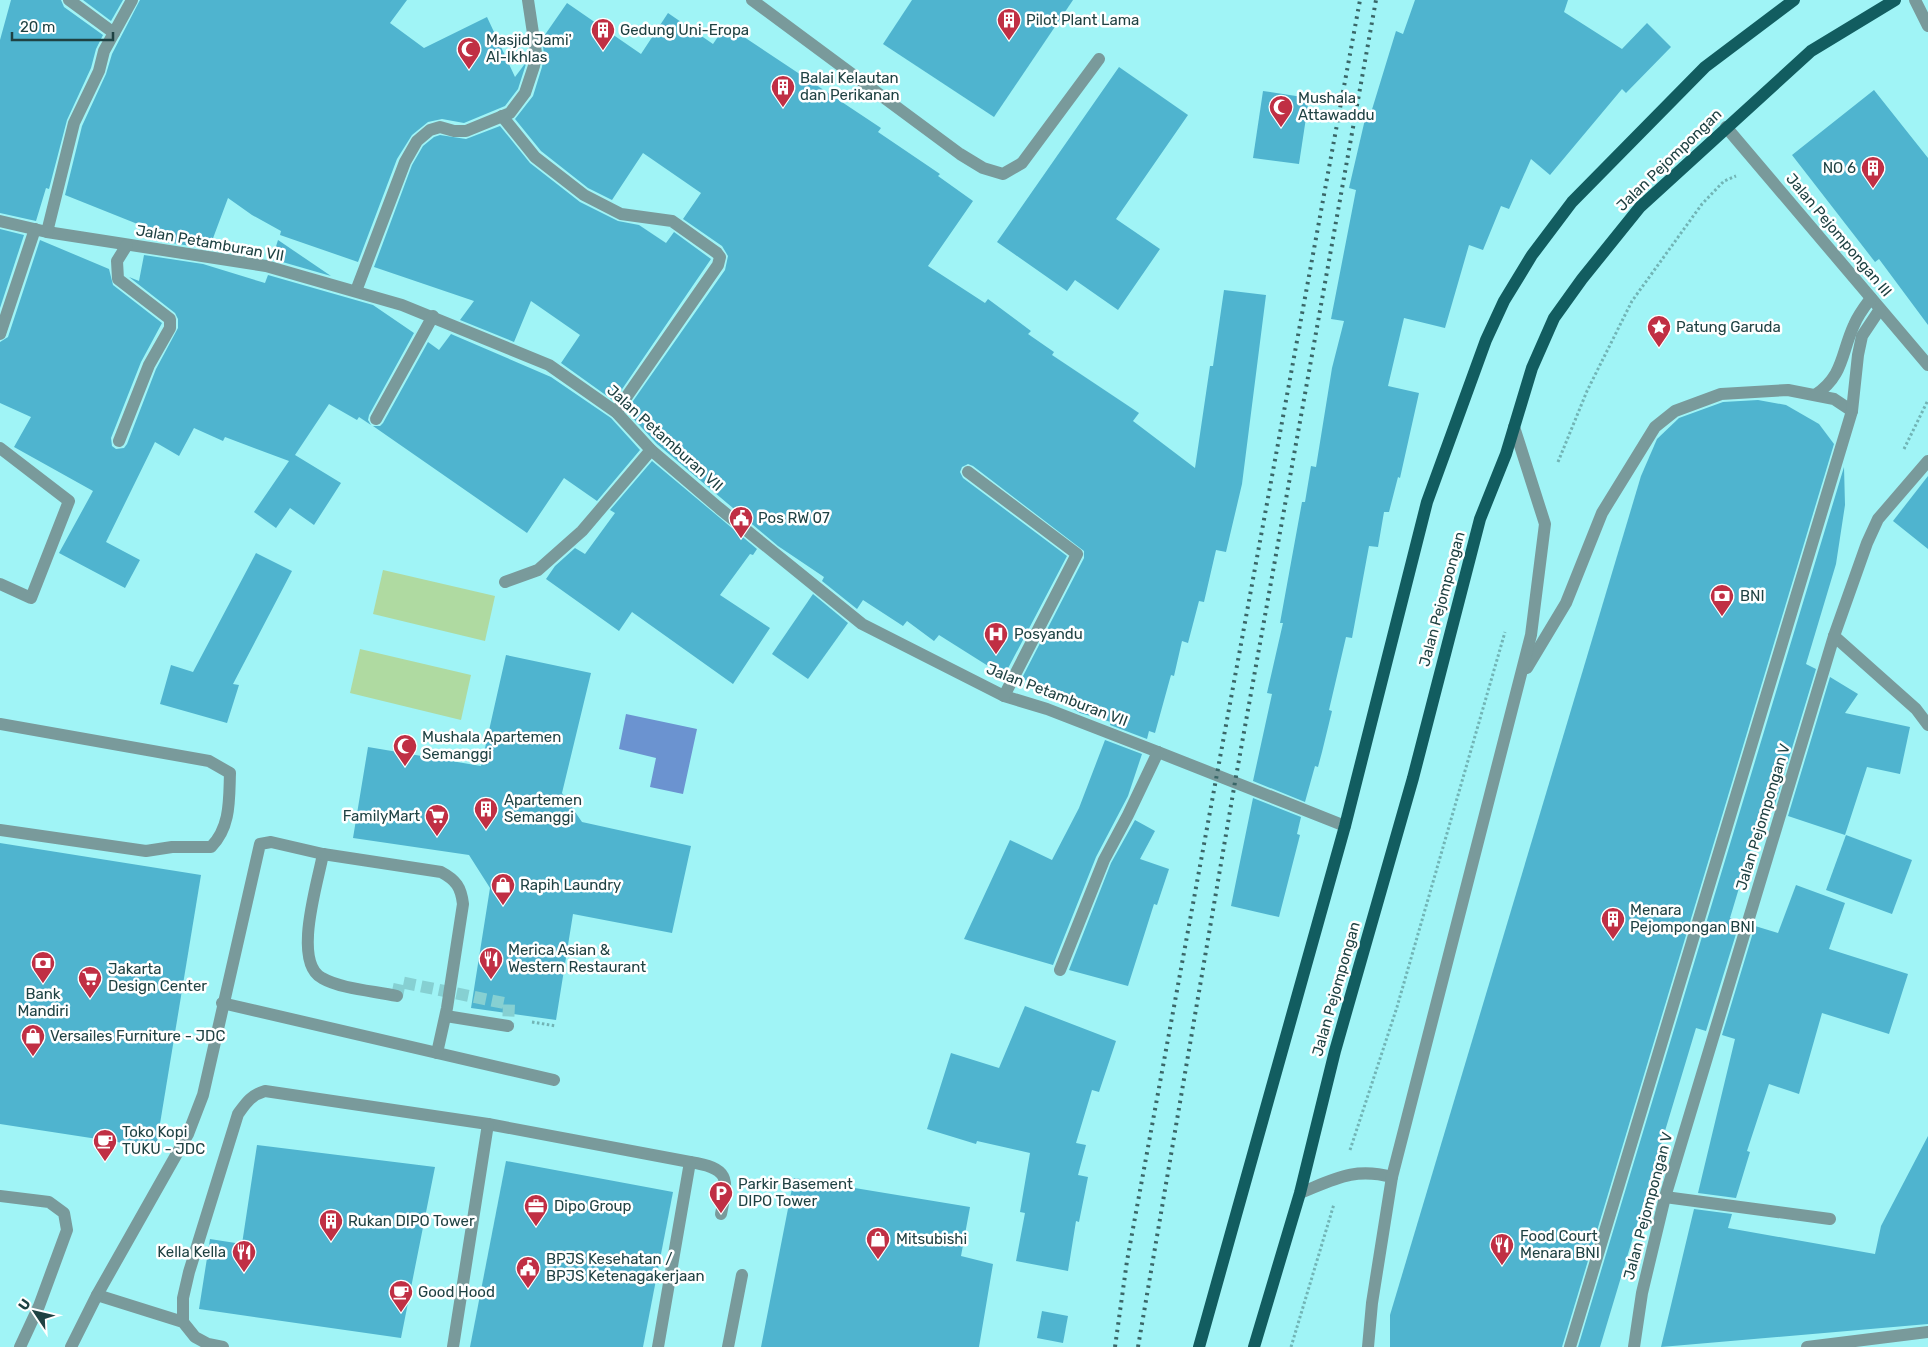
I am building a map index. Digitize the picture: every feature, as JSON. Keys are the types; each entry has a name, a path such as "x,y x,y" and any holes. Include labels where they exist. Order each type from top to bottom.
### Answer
{"main road":[{"path":"1198,1347 1345,826 1427,502 1486,340 1504,301 1532,255 1572,202 1705,67 1794,0"},
{"name":"Jalan Pejompongan","path":"1254,1347 1300,1193 1335,1050 1413,778 1480,519 1506,454 1532,368 1554,318 1582,278 1640,207 1812,51 1895,0"}],"street":[{"path":"69,0 114,33"},
{"path":"0,334 41,231 74,123 114,33 132,0"},
{"path":"356,291 405,162 417,141 430,130 440,126 454,131 466,131 510,113 525,93 534,66 534,35 528,0"},
{"path":"752,0 960,154 983,168 1003,174 1022,163 1099,59"},
{"path":"1915,0 1928,26"},
{"path":"502,116 535,157 584,194 621,214 672,221 717,252 720,257 718,265 692,305 616,412"},
{"name":"Jalan Pejompongan III","path":"1726,127 1928,365"},
{"name":"Jalan Petamburan VII","path":"0,221 41,231 266,266 356,291 433,316 549,365 616,412 651,450 768,549 862,624 1004,696 1047,709 1345,826"},
{"path":"120,441 146,373 170,328 170,320 118,279 118,261 127,245"},
{"path":"1815,395 1827,388 1839,372 1854,325 1871,298"},
{"path":"1570,1347 1852,411 1862,336 1880,309"},
{"path":"376,419 433,316"},
{"path":"1519,681 1566,602 1602,513 1655,427 1676,411 1721,394 1788,390 1834,399 1852,411"},
{"path":"1368,1346 1392,1177 1531,635 1545,524 1514,426"},
{"path":"0,448 69,501 31,598 0,584"},
{"path":"505,582 538,570 582,531 651,450"},
{"name":"Jalan Pejompongan V","path":"1634,1347 1642,1293 1665,1197 1834,636 1878,519 1928,461"},
{"path":"968,472 1077,554 1004,696"},
{"path":"1834,636 1916,709 1928,725"},
{"path":"0,724 209,761 230,772 228,808 224,830 211,847 172,847 146,851 0,830"},
{"path":"1060,970 1104,860 1158,752"},
{"path":"70,1347 96,1295 188,1134 202,1095 260,844 271,842 323,854 441,872 454,879 461,890 463,904 446,1016 437,1053"},
{"path":"323,854 307,947 310,965 321,978 332,982 397,996"},
{"path":"222,1003 554,1080"},
{"path":"446,1016 508,1026"},
{"path":"223,1347 208,1344 195,1337 184,1322 183,1298 189,1272 238,1114 247,1100 265,1091 488,1124 712,1165 720,1171 725,1181 722,1214"},
{"path":"453,1347 488,1124"},
{"path":"658,1347 690,1162"},
{"path":"1300,1193 1342,1176 1371,1171 1392,1177"},
{"path":"0,1196 49,1202 64,1212 67,1230 39,1306 20,1347"},
{"path":"1665,1197 1830,1218"},
{"path":"728,1347 742,1275"},
{"path":"96,1295 184,1322"},
{"path":"1807,1347 1928,1332"}],"path":[{"path":"1558,462 1587,391 1632,301 1702,204 1724,181 1739,175"},
{"path":"1383,1044 1397,1007 1506,628"}],"green space":[{"path":"383,570 495,596 485,641 373,614"},
{"path":"360,649 471,675 461,720 350,693"}],"water":[{"path":"626,714 697,729 683,794 650,787 656,758 619,749"}],"building":[{"path":"11,0 61,0 64,7 103,35 96,49 91,68 67,120 49,189 46,188 36,221 0,213 0,40"},
{"path":"83,0 123,0 111,21"},
{"path":"140,0 407,0 390,23 424,48 487,17 515,77 527,61 518,89 505,106 464,123 442,119 428,122 412,135 397,159 358,262 280,235 281,231 252,215 228,198 209,249 148,239 150,229 65,195 82,126 106,74 112,54"},
{"path":"912,0 1073,0 994,117 883,44"},
{"path":"1415,0 1568,0 1564,12 1622,49 1647,23 1671,47 1626,93 1622,89 1550,175 1531,159 1509,209 1501,206 1483,250 1469,245 1445,328 1404,318 1388,386 1419,393 1400,478 1398,477 1389,512 1384,512 1378,547 1369,546 1352,638 1346,637 1329,710 1332,711 1322,752 1318,767 1315,766 1305,802 1253,781 1272,694 1267,693 1283,623 1280,623 1302,502 1305,502 1311,466 1316,467 1332,368 1344,321 1331,319 1356,190 1349,188 1366,115 1370,116 1396,31 1403,34"},
{"path":"567,3 641,54 668,13 713,44 726,25 881,128 878,132 940,174 938,176 973,201 928,266 985,303 988,299 1031,331 1028,334 1054,352 1052,355 1139,413 1133,421 1195,468 1210,366 1213,366 1224,290 1266,295 1242,484 1226,552 1216,550 1204,602 1199,601 1188,643 1182,641 1174,676 1171,675 1155,733 1149,731 1147,739 1110,725 1111,722 1080,713 1022,678 1084,558 1084,551 973,466 968,464 962,467 960,472 963,478 1067,556 1004,676 939,635 934,641 907,621 903,626 863,600 857,609 822,581 824,577 778,546 657,444 626,411 725,270 728,256 722,246 683,219 701,193 643,153 612,200 588,188 541,151 515,119 533,96 542,67 544,54 542,39"},
{"path":"1119,67 1188,115 1116,219 1160,249 1118,310 1075,280 1067,291 997,242"},
{"name":"NO 6","path":"1874,90 1928,158 1928,325 1879,259 1875,262 1792,155"},
{"name":"Mushala Attawaddu","path":"1263,91 1309,98 1299,164 1253,158"},
{"path":"500,126 530,163 580,202 618,221 639,225 666,243 674,232 711,259 614,401 561,363 580,335 531,301 514,342 460,320 474,301 374,267 412,165 423,146 434,137 440,135 466,139"},
{"path":"0,229 24,235 0,308"},
{"path":"40,240 109,269 113,285 162,323 141,362 111,438 112,446 116,449 124,448 127,444 156,369 178,328 178,319 175,313 129,277 139,281 144,255 203,264 265,283 268,275 373,305 414,333 369,415 368,420 371,425 359,417 357,420 329,404 295,455 341,483 314,525 290,508 276,528 254,512 289,461 225,437 223,441 194,428 179,456 155,442 106,542 140,560 125,588 59,553 93,491 14,447 31,417 0,403 0,342 8,337"},
{"path":"278,240 331,276 272,259"},
{"path":"451,334 551,377 611,418 640,450 597,501 564,478 527,533 373,426 380,426 383,423 428,342 439,350"},
{"name":"Menara Pejompongan BNI","path":"1758,400 1786,405 1819,424 1834,444 1562,1347 1390,1347 1390,1315 1641,476 1657,439 1679,418 1723,402"},
{"path":"652,461 757,549 753,555 750,554 720,595 770,628 733,684 632,612 619,631 546,579 555,566 575,548 585,554 615,513 610,510"},
{"path":"1844,467 1845,505 1836,564 1806,664 1816,669 1773,811 1763,808 1730,918 1740,921 1706,1031 1696,1028 1600,1347 1578,1347"},
{"path":"1928,476 1928,549 1893,521"},
{"path":"256,553 292,571 233,684 239,685 227,723 160,704 171,665 193,672"},
{"path":"813,594 848,623 808,679 772,654"},
{"name":"Apartemen Semanggi","path":"506,655 591,673 562,793 582,822 691,846 672,933 573,914 556,1020 471,1008 490,888 469,855 353,838 368,747 481,766"},
{"path":"1830,677 1858,694 1845,713 1910,727 1900,774 1867,767 1845,835 1788,816"},
{"path":"1105,740 1142,754 1128,796 1096,857 1053,965 964,939 1010,840 1052,860 1079,808"},
{"path":"1253,798 1301,817 1297,834 1300,835 1279,917 1231,906"},
{"path":"1135,820 1155,831 1140,859 1169,869 1157,905 1154,904 1128,986 1069,970 1111,863"},
{"path":"1846,835 1912,860 1892,914 1826,890"},
{"name":"Jakarta Design Center","path":"0,843 201,875 156,1148 0,1124"},
{"path":"1796,885 1845,903 1829,949 1908,974 1889,1034 1822,1013 1799,1094 1769,1084 1747,1151 1750,1152 1736,1198 1698,1193 1735,1039 1722,1035 1755,926 1778,933"},
{"path":"1025,1006 1116,1041 1099,1092 1092,1090 1076,1143 1086,1145 1078,1175 1088,1177 1079,1222 1076,1221 1068,1271 1016,1261 1025,1213 1020,1212 1030,1153 977,1141 976,1144 927,1129 951,1053 999,1068"},
{"path":"1928,1136 1928,1324 1661,1347 1694,1209 1732,1214 1728,1228 1875,1254 1881,1226"},
{"name":"Rukan DIPO Tower","path":"257,1145 435,1167 401,1338 199,1309 210,1239 242,1244"},
{"path":"506,1161 673,1192 643,1347 470,1347"},
{"name":"Mitsubishi","path":"794,1178 970,1207 961,1256 993,1264 979,1347 761,1347"},
{"path":"1042,1311 1068,1316 1063,1343 1037,1338"}],"tunnel":[{"path":"397,996 400,982 509,1004 508,1026"}],"railway":[{"path":"1115,1347 1127,1261 1360,0"},
{"path":"1138,1347 1235,782 1376,0"}],"place":[{"name":"Pilot Plant Lama","path":"1009,41"},
{"name":"Gedung Uni-Eropa","path":"603,51"},
{"name":"Masjid Jami' Al-Ikhlas","path":"469,70"},
{"name":"Balai Kelautan dan Perikanan","path":"783,108"},
{"name":"Mushala Attawaddu","path":"1281,128"},
{"name":"NO 6","path":"1873,189"},
{"name":"Patung Garuda","path":"1659,348"},
{"name":"Pos RW 07","path":"741,539"},
{"name":"BNI","path":"1722,617"},
{"name":"Posyandu","path":"996,655"},
{"name":"Mushala Apartemen Semanggi","path":"405,767"},
{"name":"Apartemen Semanggi","path":"486,830"},
{"name":"FamilyMart","path":"437,837"},
{"name":"Rapih Laundry","path":"503,906"},
{"name":"Menara Pejompongan BNI","path":"1613,940"},
{"name":"Merica Asian & Western Restaurant","path":"491,980"},
{"name":"Bank Mandiri","path":"43,984"},
{"name":"Jakarta Design Center","path":"90,999"},
{"name":"Versailes Furniture - JDC","path":"33,1057"},
{"name":"Toko Kopi TUKU - JDC","path":"105,1162"},
{"name":"Parkir Basement DIPO Tower","path":"721,1214"},
{"name":"Dipo Group","path":"536,1227"},
{"name":"Rukan DIPO Tower","path":"331,1242"},
{"name":"Mitsubishi","path":"878,1260"},
{"name":"Food Court Menara BNI","path":"1502,1266"},
{"name":"Kella Kella","path":"244,1273"},
{"name":"BPJS Kesehatan / BPJS Ketenagakerjaan","path":"528,1289"},
{"name":"Good Hood","path":"401,1313"}]}
